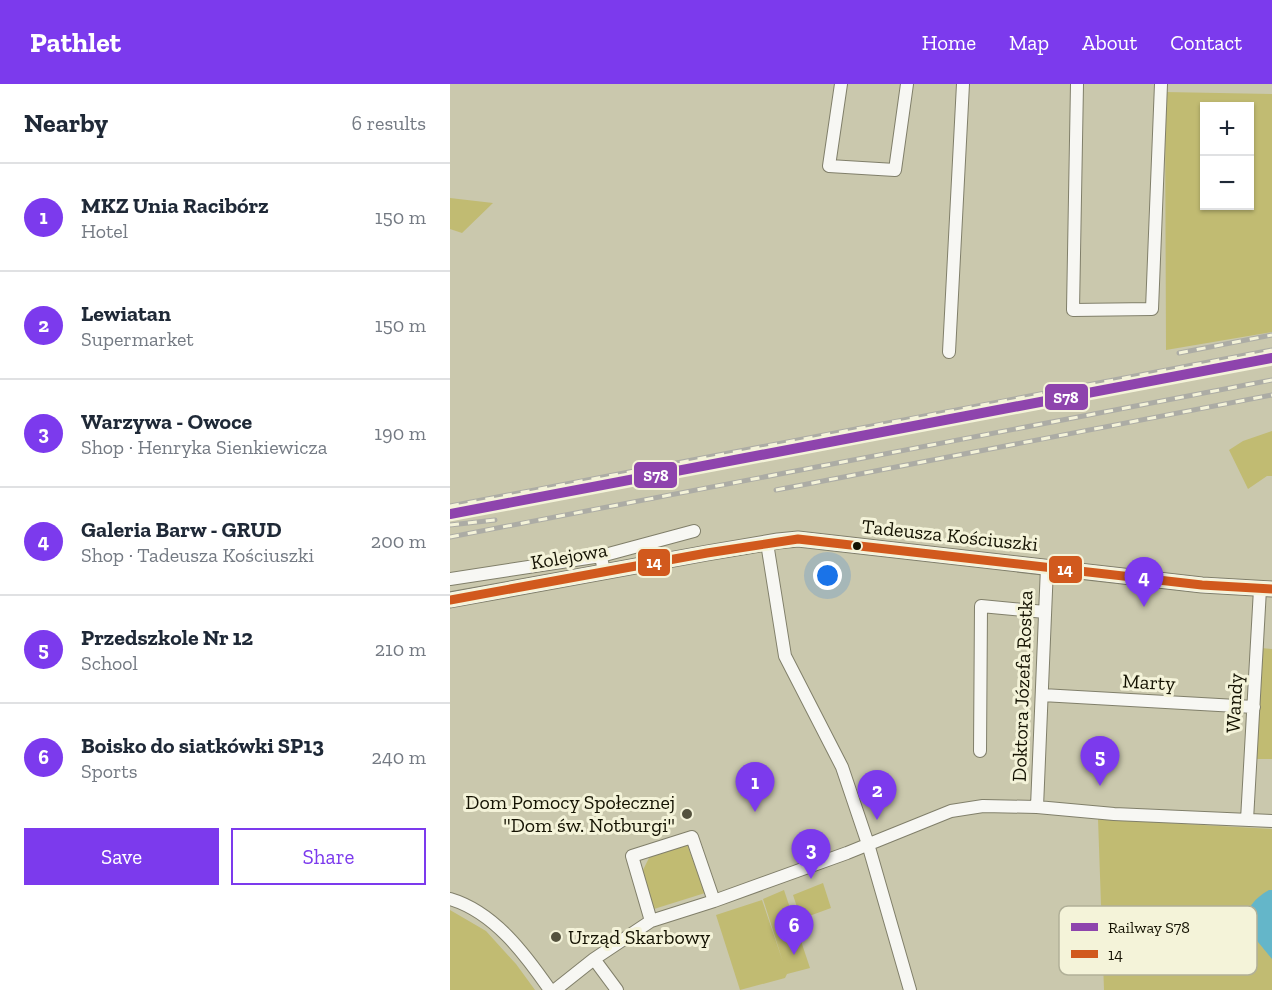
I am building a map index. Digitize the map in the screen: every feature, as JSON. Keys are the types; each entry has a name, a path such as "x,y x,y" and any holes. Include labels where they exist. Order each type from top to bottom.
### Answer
{"main road":[{"name":"Tadeusza Kościuszki","path":"767,543 798,539 1212,586 1266,589"},
{"name":"Kolejowa","path":"450,600 767,543"}],"street":[{"path":"842,84 830,166 895,170 907,84"},
{"path":"949,352 963,84"},
{"path":"1077,84 1073,310 1152,309 1161,84"},
{"path":"450,579 601,556 694,531"},
{"path":"767,543 786,656 842,767 868,844 910,990"},
{"path":"601,556 604,572"},
{"name":"Doktora Józefa Rostka","path":"1037,807 1047,567"},
{"name":"Wandy","path":"1247,820 1254,707 1266,589"},
{"path":"980,751 981,606 1045,612"},
{"name":"Marty","path":"1041,695 1254,707"},
{"path":"555,990 594,959 651,921 714,901 951,811 983,806 1037,807 1114,814 1272,821"},
{"path":"651,921 632,856 692,837 714,901"},
{"path":"450,899 485,917 507,936 550,990"},
{"path":"594,959 617,990"}],"shaded area":[{"path":"1165,92 1272,94 1272,332 1166,350"},
{"path":"450,198 493,203 462,233 450,229"},
{"path":"1272,431 1272,476 1267,476 1248,489 1229,450 1243,441"},
{"path":"1261,648 1272,649 1272,759 1257,759"},
{"path":"1098,819 1272,829 1272,990 1104,990 1103,975 1257,975 1257,906 1101,906"},
{"path":"687,844 705,893 654,909 642,872 650,856"},
{"path":"823,883 831,908 801,919 793,895"},
{"path":"784,890 810,968 787,974 785,978 740,990 716,915 762,900 783,962 763,899"},
{"path":"450,910 486,931 516,964 535,990 450,990"}],"water":[{"path":"1272,890 1272,959 1257,941 1257,906 1251,906 1259,896"}],"railway":[{"path":"1179,353 1272,335"},
{"path":"450,506 1272,350"},
{"path":"450,537 1272,380"},
{"path":"776,490 1272,395"},
{"path":"450,525 495,520"}],"rail line":[{"name":"S78","path":"450,514 1272,358"}],"transit line":[{"name":"14","path":"450,600 707,553 798,539 1202,585 1272,589"}],"place":[{"name":"Galeria Barw - GRUD","path":"1144,607"},
{"name":"Przedszkole Nr 12","path":"1100,786"},
{"name":"MKZ Unia Racibórz","path":"755,812"},
{"name":"Dom Pomocy Społecznej \"Dom św. Notburgi\"","path":"687,814"},
{"name":"Lewiatan","path":"877,820"},
{"name":"Warzywa - Owoce","path":"811,879"},
{"name":"Urząd Skarbowy","path":"556,937"},
{"name":"Boisko do siatkówki SP13","path":"794,955"}]}
